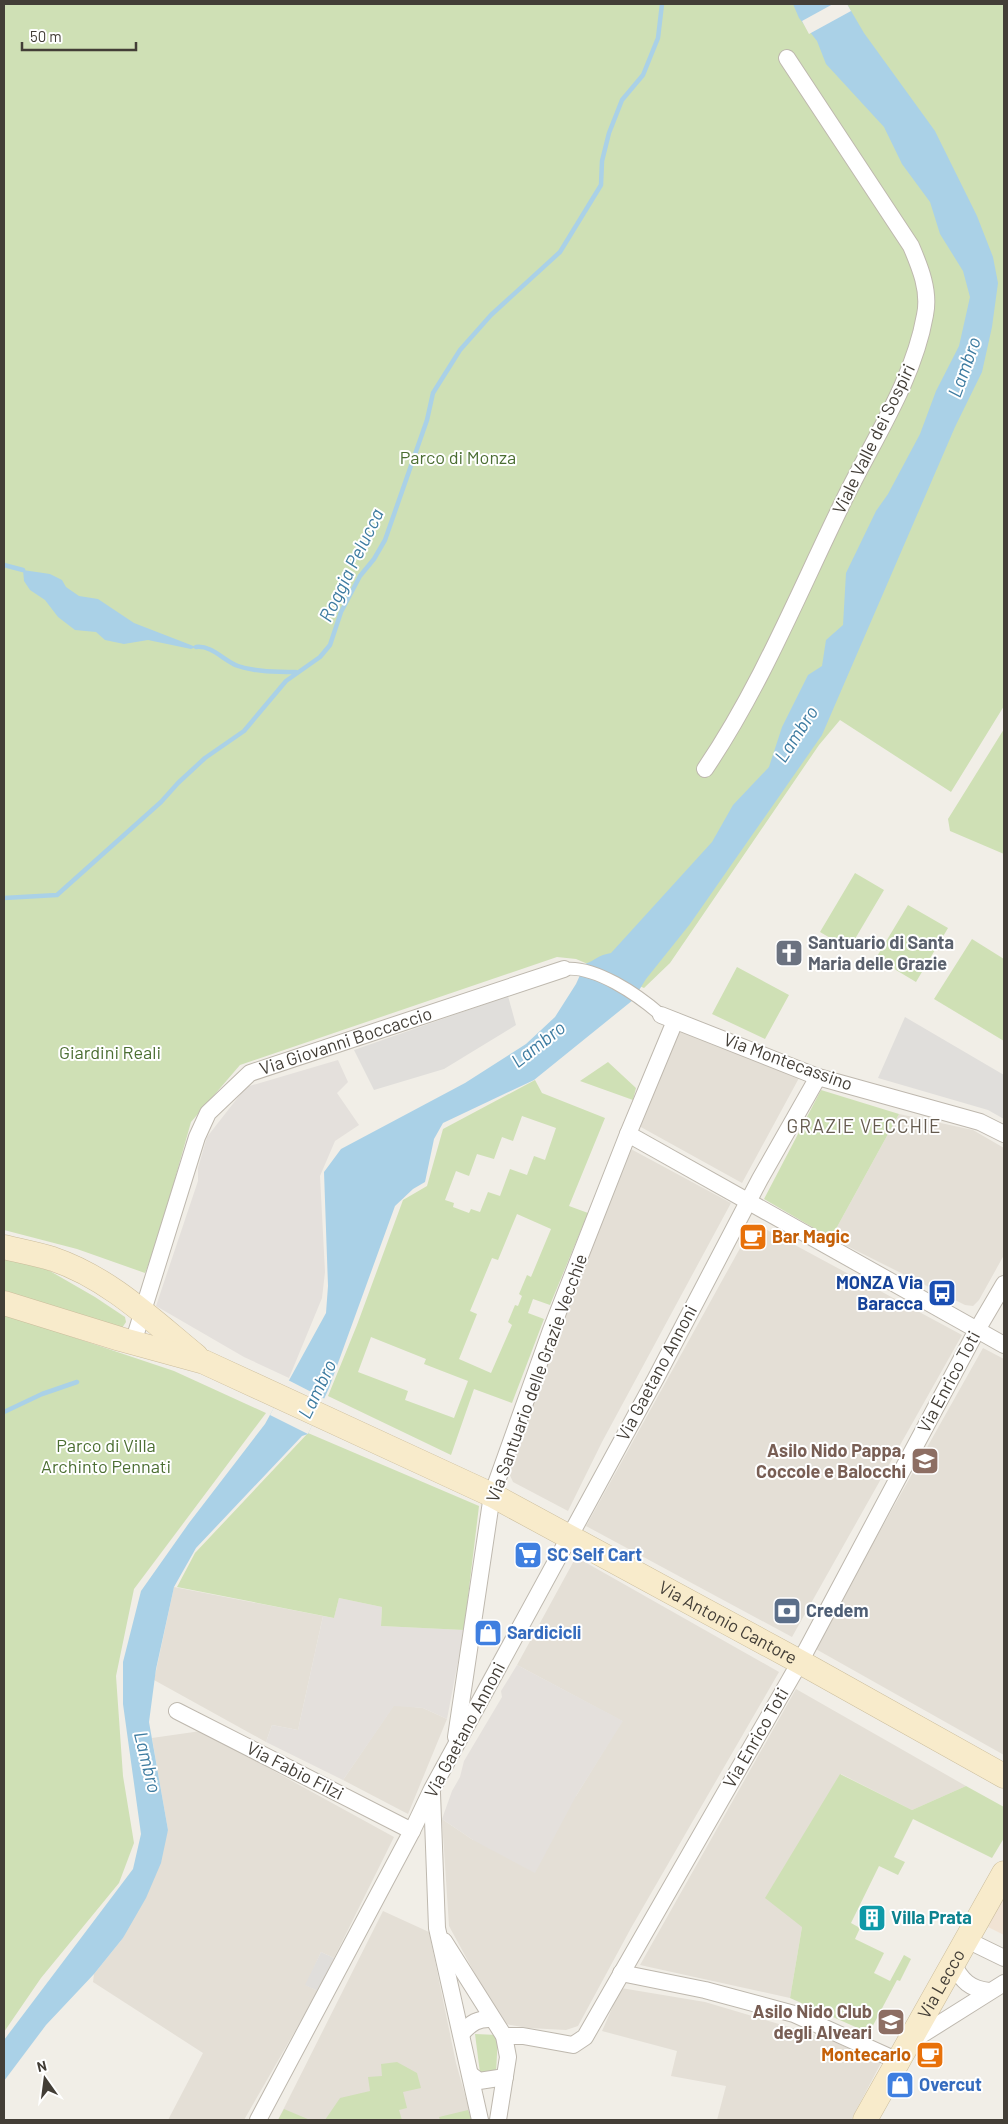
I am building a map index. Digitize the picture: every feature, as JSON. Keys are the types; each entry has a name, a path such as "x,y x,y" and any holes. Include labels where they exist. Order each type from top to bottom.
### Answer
{"main road":[{"path":"4,1247 54,1260 106,1285 143,1311 204,1362"},
{"path":"4,1303 133,1343 204,1362"},
{"name":"Via Antonio Cantore","path":"204,1362 492,1496 800,1662 1004,1776"},
{"name":"Via Lecco","path":"864,2120 1004,1873"}],"street":[{"name":"Viale Valle dei Sospiri","path":"705,769 729,734 765,668 842,502 910,368 926,314 926,295 921,270 911,246 787,58"},
{"name":"Via Giovanni Boccaccio","path":"133,1343 196,1137 208,1113 250,1073 564,969 576,967 582,969"},
{"name":"Via Montecassino","path":"582,969 636,994 668,1018 818,1077 980,1122 1004,1134"},
{"name":"Via Santuario delle Grazie Vecchie","path":"454,1749 492,1496 551,1330 628,1134 668,1018"},
{"name":"Via Gaetano Annoni","path":"258,2120 412,1831 432,1789 748,1202 818,1077"},
{"path":"628,1134 1004,1345"},
{"name":"Via Enrico Toti","path":"504,2036 523,2036 573,2045 585,2038 620,1973 800,1662 977,1330 1004,1284"},
{"name":"Via Fabio Filzi","path":"178,1711 412,1831"},
{"path":"432,1789 437,1928 480,2120"},
{"path":"437,1928 504,2036 508,2057 498,2120"},
{"path":"967,1940 1004,1958"},
{"path":"952,1964 962,1980 971,1987 989,1991"},
{"path":"620,1973 705,1990 794,2014 903,2053 932,2026 1004,1982"},
{"path":"462,2033 470,2024 482,2018 492,2019"},
{"path":"471,2075 479,2081 505,2077"}],"shaded area":[{"path":"508,996 516,1025 444,1069 374,1090 354,1050"},
{"path":"905,1017 1004,1075 1004,1119 988,1110 878,1078"},
{"path":"677,1030 799,1078 742,1183 639,1126"},
{"path":"338,1060 348,1082 337,1093 359,1125 335,1141 320,1176 325,1272 322,1298 289,1378 244,1357 156,1306 198,1181 198,1168 207,1137 246,1087"},
{"path":"899,1114 973,1130 1004,1148 1004,1255 979,1300 973,1306 965,1305 831,1238"},
{"path":"629,1148 731,1203 602,1442 568,1511 513,1482 508,1471 529,1408"},
{"path":"754,1223 962,1335 792,1637 586,1526"},
{"path":"983,1348 1004,1359 1004,1755 814,1648"},
{"path":"576,1557 779,1672 631,1928 578,2026 566,2030 528,2028 505,2024 492,2005 449,1926 442,1819 473,1840 576,1796 622,1721 517,1665"},
{"path":"174,1587 323,1616 298,1730 272,1725 266,1742 154,1680"},
{"path":"339,1598 382,1607 381,1626 464,1630 447,1719 423,1708 394,1706 343,1780 266,1742 272,1725 298,1730 323,1616 334,1618"},
{"path":"517,1665 623,1721 576,1796 535,1873 473,1840 442,1819 452,1791 460,1777 464,1761 502,1697 501,1691"},
{"path":"796,1689 966,1786 912,1810 841,1774 802,1927 790,1998 640,1965"},
{"path":"394,1705 423,1708 447,1719 408,1814 343,1780"},
{"path":"201,1731 394,1837 334,1958 321,1952 306,1985 318,1991 244,2120 168,2120 203,2053 93,1982 94,1974 123,1938 168,1830 152,1738"},
{"path":"1004,1897 1004,1935 988,1927"},
{"path":"383,1911 429,1932 456,2063 472,2120 278,2120"},
{"path":"321,1952 334,1958 318,1991 305,1985"},
{"path":"621,1988 705,2002 826,2038 881,2063 851,2120 717,2120 726,2086 671,2076 677,2051 602,2031"}],"green space":[{"name":"Parco di Monza","path":"4,4 1004,4 1004,706 951,792 840,720 819,745 670,963 644,988 576,959 557,957 240,1065 191,1122 156,1246 145,1273 77,1249 4,1230"},
{"path":"1004,729 1004,854 950,831 948,819"},
{"path":"855,873 884,890 849,949 820,932"},
{"path":"908,905 948,928 916,982 876,958"},
{"path":"972,939 1004,959 1004,1041 934,999"},
{"path":"737,967 789,995 765,1039 712,1014"},
{"path":"608,1062 636,1088 633,1100 580,1081"},
{"path":"535,1080 542,1093 605,1118 569,1206 588,1213 550,1305 533,1299 528,1313 544,1319 512,1403 474,1389 451,1455 328,1396 357,1325 403,1200 427,1186 443,1129","holes":["522,1116 556,1128 545,1160 534,1156 527,1175 510,1169 500,1196 488,1192 480,1212 471,1209 469,1213 453,1207 454,1203 445,1200 456,1171 469,1176 477,1154 494,1159 502,1137 513,1141","517,1214 551,1229 531,1277 527,1275 519,1294 522,1296 518,1306 515,1305 508,1322 512,1325 491,1373 459,1359 477,1314 470,1311 492,1258 498,1260","371,1337 426,1359 424,1364 468,1381 454,1418 405,1400 408,1391 358,1372"]},
{"path":"821,1090 899,1114 831,1238 764,1199"},
{"path":"4,1258 43,1267 95,1297 125,1317 126,1322 122,1328 4,1294"},
{"name":"Parco di Villa Archinto Pennati","path":"4,1314 174,1371 266,1413 134,1589 116,1676 123,1776 134,1843 119,1883 41,1978 4,2032"},
{"path":"308,1433 479,1506 464,1630 381,1626 382,1607 339,1598 334,1618 177,1587 195,1553"},
{"path":"840,1774 912,1810 966,1786 1004,1807 1004,1838 992,1858 913,1819 894,1857 905,1862 898,1875 879,1866 851,1923 860,1928 855,1939 884,1953 874,1973 890,1981 904,1955 911,1959 900,1981 897,1980 869,2033 790,1998 802,1927 765,1898"},
{"path":"475,2034 498,2035 496,2073 480,2073"},
{"path":"397,2062 417,2073 421,2088 403,2092 407,2108 399,2110 402,2120 325,2120 340,2098 370,2091 368,2077 382,2076 381,2064"},
{"path":"284,2109 310,2120 278,2120"},
{"path":"468,2110 472,2120 440,2120 439,2117"}],"water":[{"name":"Lambro","path":"793,4 847,4 864,33 935,131 977,216 993,257 998,283 992,327 982,372 955,427 822,735 690,924 646,979 633,1000 534,1080 443,1123 434,1139 425,1182 413,1189 395,1206 329,1388 308,1434 302,1436 196,1548 174,1587 156,1669 149,1722 168,1830 161,1863 146,1898 123,1938 94,1974 46,2025 4,2081 4,2040 133,1869 141,1834 123,1704 123,1662 141,1591 189,1523 265,1424 326,1313 328,1286 324,1172 341,1149 465,1083 526,1044 555,1017 576,984 585,964 611,953 712,842 733,805 769,767 782,727 808,675 822,666 826,640 843,625 846,573 876,511 888,494 920,434 936,391 959,346 970,297 963,271 940,234 930,202 902,164 884,127 826,64 817,41 799,18"},
{"path":"23,570 50,574 62,580 66,587 79,596 98,599 134,623 196,647 191,649 148,640 124,644 105,640 96,632 75,630 58,617 45,600 30,590 24,581"}],"pier":[{"path":"833,4 847,4 851,11 809,34 802,21"},
{"path":"288,1380 325,1399 308,1434 270,1415"}],"waterway":[{"name":"Roggia Pelucca","path":"4,898 57,895 161,802 205,758 244,731 286,681 320,657 330,645 341,612 360,576 374,559 385,540 427,420 433,393 460,350 491,315 560,252 601,185 602,161 609,133 622,100 643,75 658,38 662,4"},
{"path":"4,565 23,570"},
{"path":"196,647 207,648 233,664 245,668 296,672"},
{"path":"4,1412 42,1394 77,1382"}],"place":[{"name":"Santuario di Santa Maria delle Grazie","path":"789,953"},
{"name":"Bar Magic","path":"753,1237"},
{"name":"MONZA Via Baracca","path":"942,1293"},
{"name":"Asilo Nido Pappa, Coccole e Balocchi","path":"925,1461"},
{"name":"SC Self Cart","path":"528,1555"},
{"name":"Credem","path":"787,1611"},
{"name":"Sardicicli","path":"488,1633"},
{"name":"Villa Prata","path":"872,1918"},
{"name":"Asilo Nido Club degli Alveari","path":"891,2022"},
{"name":"Montecarlo","path":"930,2055"},
{"name":"Overcut","path":"900,2085"}],"district":[{"name":"GRAZIE VECCHIE","path":"864,1126"}],"park label":[{"name":"Giardini Reali","path":"110,1053"}]}
